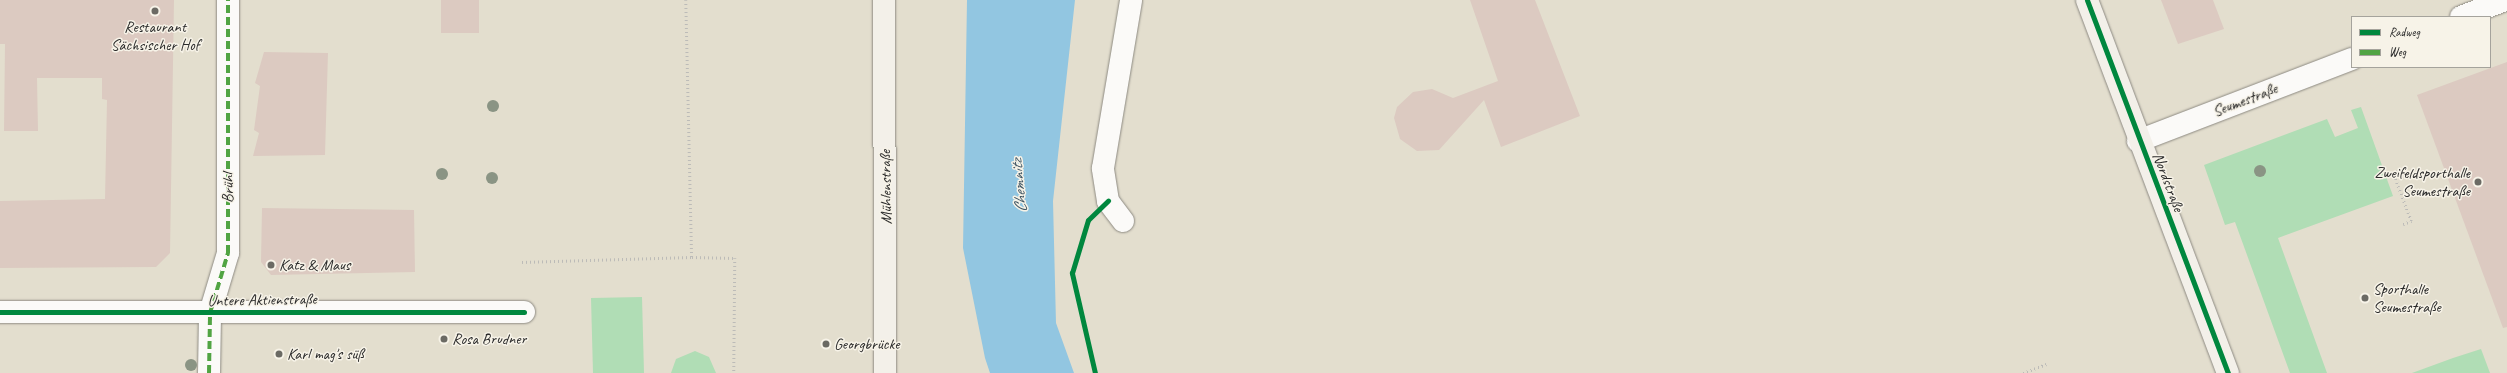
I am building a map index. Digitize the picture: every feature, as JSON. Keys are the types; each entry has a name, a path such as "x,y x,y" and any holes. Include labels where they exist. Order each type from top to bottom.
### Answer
{"street":[{"name":"Brühl","path":"209,373 210,313 228,253 228,0"},
{"name":"Mühlenstraße","path":"884,0 885,373"},
{"path":"1123,221 1108,201 1103,168 1131,0"},
{"name":"Nordstraße","path":"2088,0 2138,141 2228,373"},
{"path":"2464,16 2505,0"},
{"name":"Seumestraße","path":"2138,141 2351,59"},
{"name":"Untere Aktienstraße","path":"0,312 524,312"}],"path":[{"path":"686,0 692,257"},
{"path":"2403,224 2411,220 2393,173 2404,168"},
{"path":"522,262 692,257 735,258 734,373"},
{"path":"2023,373 2046,364"}],"green space":[{"path":"2361,107 2393,196 2278,238 2327,373 2290,373 2235,222 2225,225 2204,165 2327,119 2335,137 2358,128 2351,110"},
{"path":"642,297 644,373 593,373 591,298"},
{"path":"2481,349 2490,373 2412,373 2453,358"},
{"path":"695,351 709,357 716,373 671,373 676,359"}],"water":[{"name":"Chemnitz","path":"967,0 1075,0 1053,201 1056,323 1074,373 990,373 985,358 963,248"}],"building":[{"path":"0,0 174,0 170,253 156,267 0,268 0,201 105,199 107,100 102,99 102,78 37,78 38,131 4,131 5,44 0,44"},
{"path":"441,0 479,0 479,33 441,33"},
{"path":"1470,0 1535,0 1580,116 1501,147 1484,100 1439,150 1417,151 1400,139 1394,118 1397,107 1413,92 1432,89 1453,98 1498,81"},
{"path":"2161,0 2213,0 2224,29 2178,44"},
{"path":"264,52 328,53 325,155 253,156 259,133 254,130 260,86 255,83"},
{"name":"Zweifeldsporthalle Seumestraße","path":"2507,62 2507,327 2503,328 2417,95"},
{"path":"262,208 414,210 415,272 271,275 261,262"}],"marked path":[{"path":"209,373 210,313 228,253 228,0"}],"cycle path":[{"path":"2087,0 2228,373"},
{"path":"1095,373 1072,273 1088,220 1108,201"},
{"path":"0,312 524,312"}],"place":[{"name":"Restaurant Sächsischer Hof","path":"155,11"},
{"name":"Zweifeldsporthalle Seumestraße","path":"2478,182"},
{"name":"Katz & Maus","path":"271,265"},
{"name":"Sporthalle Seumestraße","path":"2365,298"},
{"name":"Rosa Brudner","path":"444,339"},
{"name":"Georgbrücke","path":"826,344"},
{"name":"Karl mag's süß","path":"279,354"}]}
